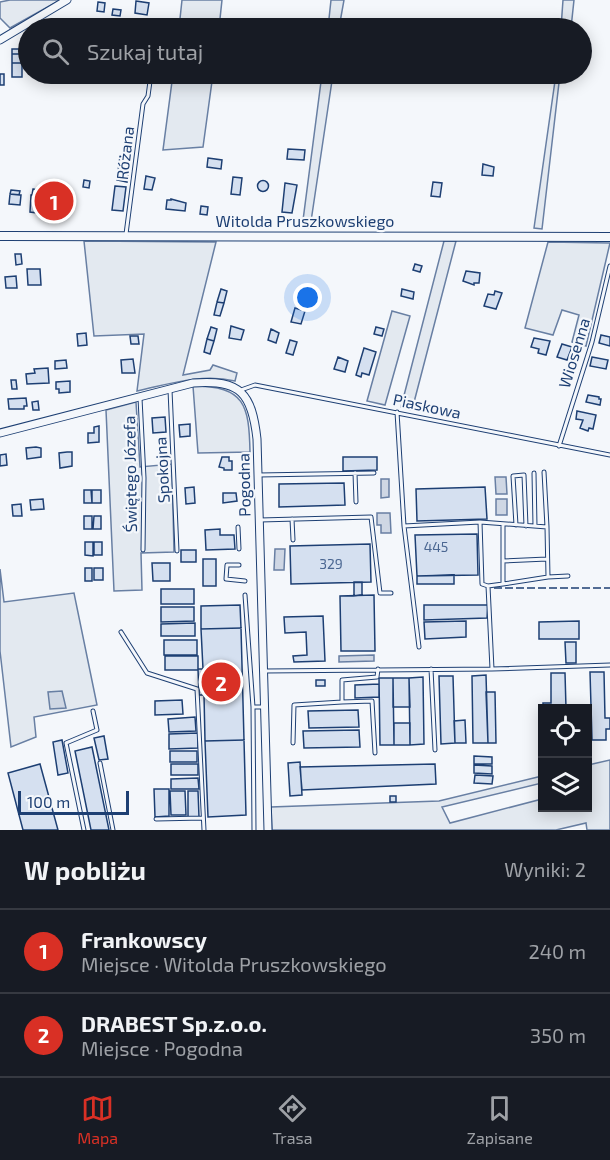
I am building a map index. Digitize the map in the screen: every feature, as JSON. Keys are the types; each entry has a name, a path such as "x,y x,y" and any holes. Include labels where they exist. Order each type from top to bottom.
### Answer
{"street":[{"path":"37,18 68,0"},
{"path":"0,40 18,29"},
{"name":"Witolda Pruszkowskiego","path":"0,236 610,237"},
{"path":"0,433 193,383 211,381 239,391"},
{"name":"Pogodna","path":"239,391 254,412 268,830"}],"lane":[{"name":"Różana","path":"125,236 143,104 148,96 150,84"},
{"name":"Wiosenna","path":"559,446 592,342 610,266"},
{"name":"Piaskowa","path":"239,391 255,385 610,455"},
{"name":"Spokojna","path":"169,388 177,551"},
{"name":"Świętego Józefa","path":"139,396 144,478 143,550"},
{"path":"397,412 404,526 419,647"},
{"path":"544,472 548,577"},
{"path":"355,473 356,502"},
{"path":"257,475 374,473"},
{"path":"534,473 535,526"},
{"path":"516,525 513,476 524,476 526,526"},
{"path":"258,520 371,517 380,593 391,593"},
{"path":"292,519 293,540"},
{"path":"404,526 480,522 547,527"},
{"path":"480,522 482,584 488,586 568,576"},
{"path":"503,524 503,584"},
{"path":"238,527 239,549"},
{"path":"503,561 547,559"},
{"path":"239,565 227,565 226,579 245,581"},
{"path":"488,586 492,669"},
{"path":"245,595 253,707 254,830"},
{"path":"121,632 147,672 196,689 204,830"},
{"path":"263,671 492,669 610,665"},
{"path":"342,702 342,680 377,677 378,669"},
{"path":"431,669 435,750"},
{"path":"293,743 294,705 372,701 375,753"},
{"path":"253,707 264,707"},
{"path":"84,830 66,743 97,730 93,711"},
{"path":"100,763 113,830"},
{"path":"156,819 203,818"}],"shaded area":[{"path":"60,0 28,18 18,18 18,24 10,28 0,18 0,2"},
{"path":"182,0 222,0 220,18 180,18"},
{"path":"331,0 344,0 341,18 329,18"},
{"path":"563,0 574,0 572,18 562,18"},
{"path":"172,84 212,84 203,147 163,150"},
{"path":"321,84 332,84 310,228 302,228"},
{"path":"555,84 559,84 542,229 534,228"},
{"path":"84,241 216,242 183,375 210,370 213,365 237,373 235,381 198,379 137,391 144,334 94,336"},
{"path":"444,241 456,241 412,410 401,407"},
{"path":"548,242 610,243 586,346 572,342 579,315 562,310 553,335 525,328"},
{"path":"392,311 410,316 385,405 367,401"},
{"path":"193,386 224,390 234,394 241,401 248,422 250,452 198,453"},
{"path":"136,402 140,467 172,464 174,552 141,553 142,590 114,591 106,410"},
{"path":"495,477 506,477 507,494 496,494"},
{"path":"381,479 389,479 389,497 381,498"},
{"path":"496,499 507,499 507,515 496,515"},
{"path":"377,513 390,513 391,533 381,533 381,525 377,525"},
{"path":"275,549 285,549 284,570 274,570"},
{"path":"0,569 4,602 74,593 97,705 34,717 36,737 11,747 0,651"},
{"path":"374,655 374,661 339,662 339,656"},
{"path":"62,691 66,708 50,709 48,692"},
{"path":"610,760 610,830 587,830 586,823 556,830 272,830 271,807 439,801 538,777 538,784 442,807 450,823 538,800 538,812 592,812 592,764"}],"building":[{"path":"136,1 149,3 147,15 135,13"},
{"path":"98,2 105,3 104,12 97,11"},
{"path":"113,9 121,10 120,16 112,15"},
{"path":"12,49 18,49 18,54 12,54"},
{"path":"12,54 18,54 18,63 12,63"},
{"path":"12,63 18,63 18,77 12,77"},
{"path":"0,74 4,74 4,85 0,85"},
{"path":"288,149 305,150 304,160 287,159"},
{"path":"120,156 130,157 127,182 117,180"},
{"path":"208,158 222,160 221,169 207,167"},
{"path":"483,164 494,167 493,176 482,175"},
{"path":"146,176 155,178 152,190 144,189"},
{"path":"233,177 242,178 240,195 231,194"},
{"path":"84,180 90,181 89,188 83,187"},
{"path":"263,180 269,186 263,192 257,186"},
{"path":"433,182 442,183 440,197 431,196"},
{"path":"285,183 297,185 292,213 282,212"},
{"path":"115,186 126,187 123,211 112,210"},
{"path":"33,189 39,190 39,196 32,195"},
{"path":"11,190 20,191 19,195 10,194"},
{"path":"10,194 21,195 20,205 9,204"},
{"path":"50,194 61,195 59,208 48,206"},
{"path":"31,195 42,196 41,210 37,213 30,212"},
{"path":"167,200 186,203 185,211 166,209"},
{"path":"201,206 208,207 207,215 200,214"},
{"path":"15,254 21,254 22,264 16,265"},
{"path":"415,264 422,266 420,272 413,270"},
{"path":"27,269 40,269 41,285 28,285"},
{"path":"466,271 480,273 479,283 474,283 474,285 463,281"},
{"path":"16,276 17,288 6,288 5,277"},
{"path":"221,289 227,291 224,303 217,302"},
{"path":"402,289 414,292 413,299 401,296"},
{"path":"495,291 502,293 496,309 484,306 488,294 494,295"},
{"path":"217,302 224,303 220,316 214,315"},
{"path":"295,308 305,311 301,324 291,322"},
{"path":"231,326 244,330 241,340 229,338"},
{"path":"211,327 217,329 214,341 207,339"},
{"path":"376,327 384,329 382,336 374,334"},
{"path":"271,329 279,333 276,343 268,340"},
{"path":"86,333 87,345 78,346 77,334"},
{"path":"601,335 610,337 610,346 599,343"},
{"path":"130,336 138,336 139,344 131,344"},
{"path":"534,338 550,341 546,355 538,353 539,349 531,347"},
{"path":"207,339 214,341 210,354 204,352"},
{"path":"290,340 297,342 293,355 286,353"},
{"path":"562,344 572,347 567,360 557,357"},
{"path":"364,348 376,352 369,375 362,373 361,377 356,375"},
{"path":"338,357 348,361 345,372 334,369"},
{"path":"592,357 608,360 606,369 590,366"},
{"path":"133,359 135,373 122,373 121,360"},
{"path":"66,360 67,368 55,369 55,361"},
{"path":"48,368 49,383 27,384 26,374 35,373 34,369"},
{"path":"11,380 16,380 17,389 12,389"},
{"path":"70,381 70,392 59,393 59,389 56,389 56,382"},
{"path":"588,395 599,397 600,405 586,402"},
{"path":"26,398 27,406 24,406 24,409 9,409 8,399"},
{"path":"38,401 39,410 33,410 32,402"},
{"path":"577,411 596,415 593,429 589,428 588,431 580,428 583,420 576,419"},
{"path":"165,417 166,432 153,433 152,418"},
{"path":"190,424 190,436 180,437 179,425"},
{"path":"99,426 99,442 88,443 88,433 94,433 94,427"},
{"path":"26,448 41,448 41,457 27,459"},
{"path":"72,452 72,466 60,468 59,453"},
{"path":"6,454 7,465 0,466 0,455"},
{"path":"222,457 229,457 229,461 232,461 232,470 219,467"},
{"path":"343,457 377,457 377,470 343,471"},
{"path":"344,483 345,505 279,507 279,484"},
{"path":"194,487 195,503 186,504 185,488"},
{"path":"485,487 487,519 417,521 416,489"},
{"path":"84,490 91,490 92,503 84,503"},
{"path":"92,490 101,490 101,503 92,503"},
{"path":"223,493 236,493 237,501 223,503"},
{"path":"43,499 44,509 31,510 30,500"},
{"path":"21,504 22,516 13,516 12,505"},
{"path":"84,516 92,516 92,529 84,529"},
{"path":"94,516 101,516 101,529 93,529"},
{"path":"220,529 220,535 234,535 235,549 206,550 205,530"},
{"path":"477,534 478,575 417,576 415,535"},
{"path":"85,542 93,542 93,556 85,555"},
{"path":"94,542 102,542 102,555 94,555"},
{"path":"370,544 371,582 291,584 290,546"},
{"path":"181,550 196,550 196,562 181,562"},
{"path":"203,559 216,559 216,586 203,586"},
{"path":"152,563 170,563 170,581 153,581"},
{"path":"85,568 92,568 92,581 85,581"},
{"path":"94,568 103,568 103,580 94,580"},
{"path":"454,575 454,584 417,584 417,576"},
{"path":"354,582 362,582 362,595 354,596"},
{"path":"161,589 194,589 194,604 161,604"},
{"path":"374,595 375,651 341,651 340,596"},
{"path":"240,605 241,628 201,629 201,606"},
{"path":"424,605 488,605 487,618 424,620"},
{"path":"161,607 194,607 194,621 161,622"},
{"path":"323,616 325,661 294,662 293,656 307,655 306,632 285,633 284,617"},
{"path":"466,621 466,637 425,639 424,622"},
{"path":"579,621 579,639 539,639 539,622"},
{"path":"195,623 195,636 161,636 161,624"},
{"path":"241,628 244,740 205,741 204,695 199,695 198,669 203,669 201,629"},
{"path":"164,640 197,640 197,655 164,655"},
{"path":"565,642 576,642 576,663 566,663"},
{"path":"165,656 198,656 198,670 165,670"},
{"path":"590,672 604,672 605,718 610,718 610,729 606,729 606,740 592,740"},
{"path":"551,673 565,673 566,704 543,704 551,703"},
{"path":"486,675 488,743 473,743 472,676"},
{"path":"439,676 453,676 455,743 441,744"},
{"path":"423,677 424,744 410,745 409,678"},
{"path":"379,678 393,678 394,745 380,745"},
{"path":"393,678 409,678 410,707 393,707"},
{"path":"316,680 325,680 325,686 316,686"},
{"path":"379,684 379,697 355,698 355,685"},
{"path":"486,692 495,692 496,743 488,743"},
{"path":"182,700 183,714 155,715 155,701"},
{"path":"358,710 359,727 309,728 308,711"},
{"path":"195,717 196,731 169,732 168,719"},
{"path":"465,720 466,743 455,743 454,721"},
{"path":"394,723 410,723 410,745 394,745"},
{"path":"359,730 360,747 304,748 303,731"},
{"path":"198,733 198,748 169,749 169,734"},
{"path":"104,736 108,759 99,760 94,738"},
{"path":"62,740 68,773 58,775 53,742"},
{"path":"244,740 246,815 208,817 205,741"},
{"path":"92,747 109,830 91,830 75,751"},
{"path":"170,751 197,751 197,762 170,762"},
{"path":"474,756 492,757 492,764 474,764"},
{"path":"300,762 302,795 290,796 288,763"},
{"path":"40,764 58,830 23,830 8,773"},
{"path":"171,764 198,764 198,775 171,775"},
{"path":"435,764 436,784 302,790 300,767"},
{"path":"474,765 492,766 492,774 474,773"},
{"path":"475,775 493,776 492,784 474,783"},
{"path":"198,778 199,789 171,789 171,779"},
{"path":"154,789 169,789 169,816 155,817"},
{"path":"170,791 185,791 186,815 171,815"},
{"path":"188,791 198,791 199,817 188,817"},
{"path":"390,796 396,796 396,802 390,802"}],"fence":[{"path":"494,588 610,588"}],"place":[{"name":"Frankowscy","path":"54,201"},
{"name":"DRABEST Sp.z.o.o.","path":"221,682"}]}
